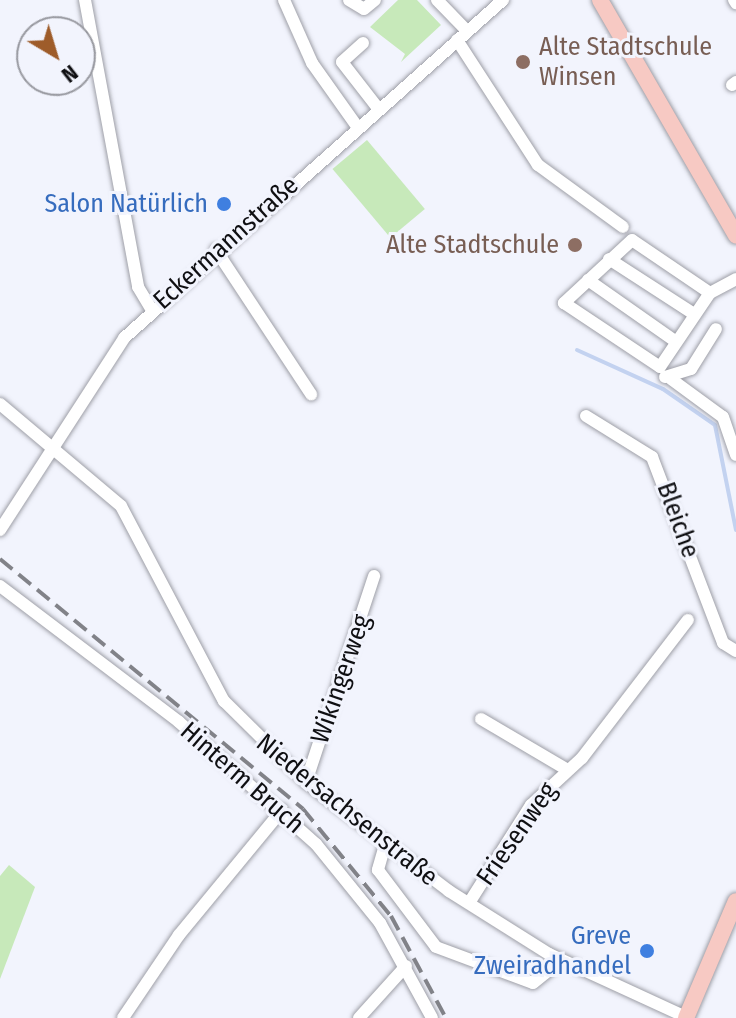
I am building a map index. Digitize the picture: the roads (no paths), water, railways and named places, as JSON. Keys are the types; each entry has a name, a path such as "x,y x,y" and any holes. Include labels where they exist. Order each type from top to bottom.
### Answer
{"main road":[{"path":"600,0 736,236"},
{"path":"686,1018 736,901"}],"street":[{"path":"85,0 138,287 152,310"},
{"path":"299,0 286,5 312,63 356,125"},
{"path":"349,0 364,9 375,0"},
{"path":"437,0 462,35 538,165 623,227"},
{"name":"Eckermannstraße","path":"0,530 100,366 152,310 356,125 503,0"},
{"path":"363,43 342,62 377,107"},
{"path":"710,293 632,240 564,303 660,367 671,379 723,417 736,455"},
{"path":"216,250 311,394"},
{"path":"609,259 694,314"},
{"path":"660,367 710,293 736,279"},
{"path":"588,280 675,341"},
{"path":"671,379 691,369 716,329"},
{"name":"Niedersachsenstraße","path":"0,404 121,506 224,701 306,782 385,845 560,961 686,1018"},
{"name":"Bleiche","path":"586,416 652,457 723,643 736,651"},
{"name":"Wikingerweg","path":"306,782 374,576"},
{"name":"Hinterm Bruch","path":"0,586 282,810 351,883 406,966 432,1018"},
{"name":"Friesenweg","path":"469,903 531,805 600,733 688,620"},
{"path":"481,719 566,769"},
{"path":"123,1018 179,935 282,810"},
{"path":"385,845 378,870 436,947 533,983 560,961"},
{"path":"359,1018 406,966"}],"waterway":[{"path":"577,350 663,389 715,425 736,530"}],"railway":[{"path":"0,559 303,809 391,916 446,1018"}],"place":[{"name":"Alte Stadtschule Winsen","path":"523,62"},
{"name":"Salon Natürlich","path":"224,204"},
{"name":"Alte Stadtschule","path":"575,245"},
{"name":"Greve Zweiradhandel","path":"647,951"}]}
